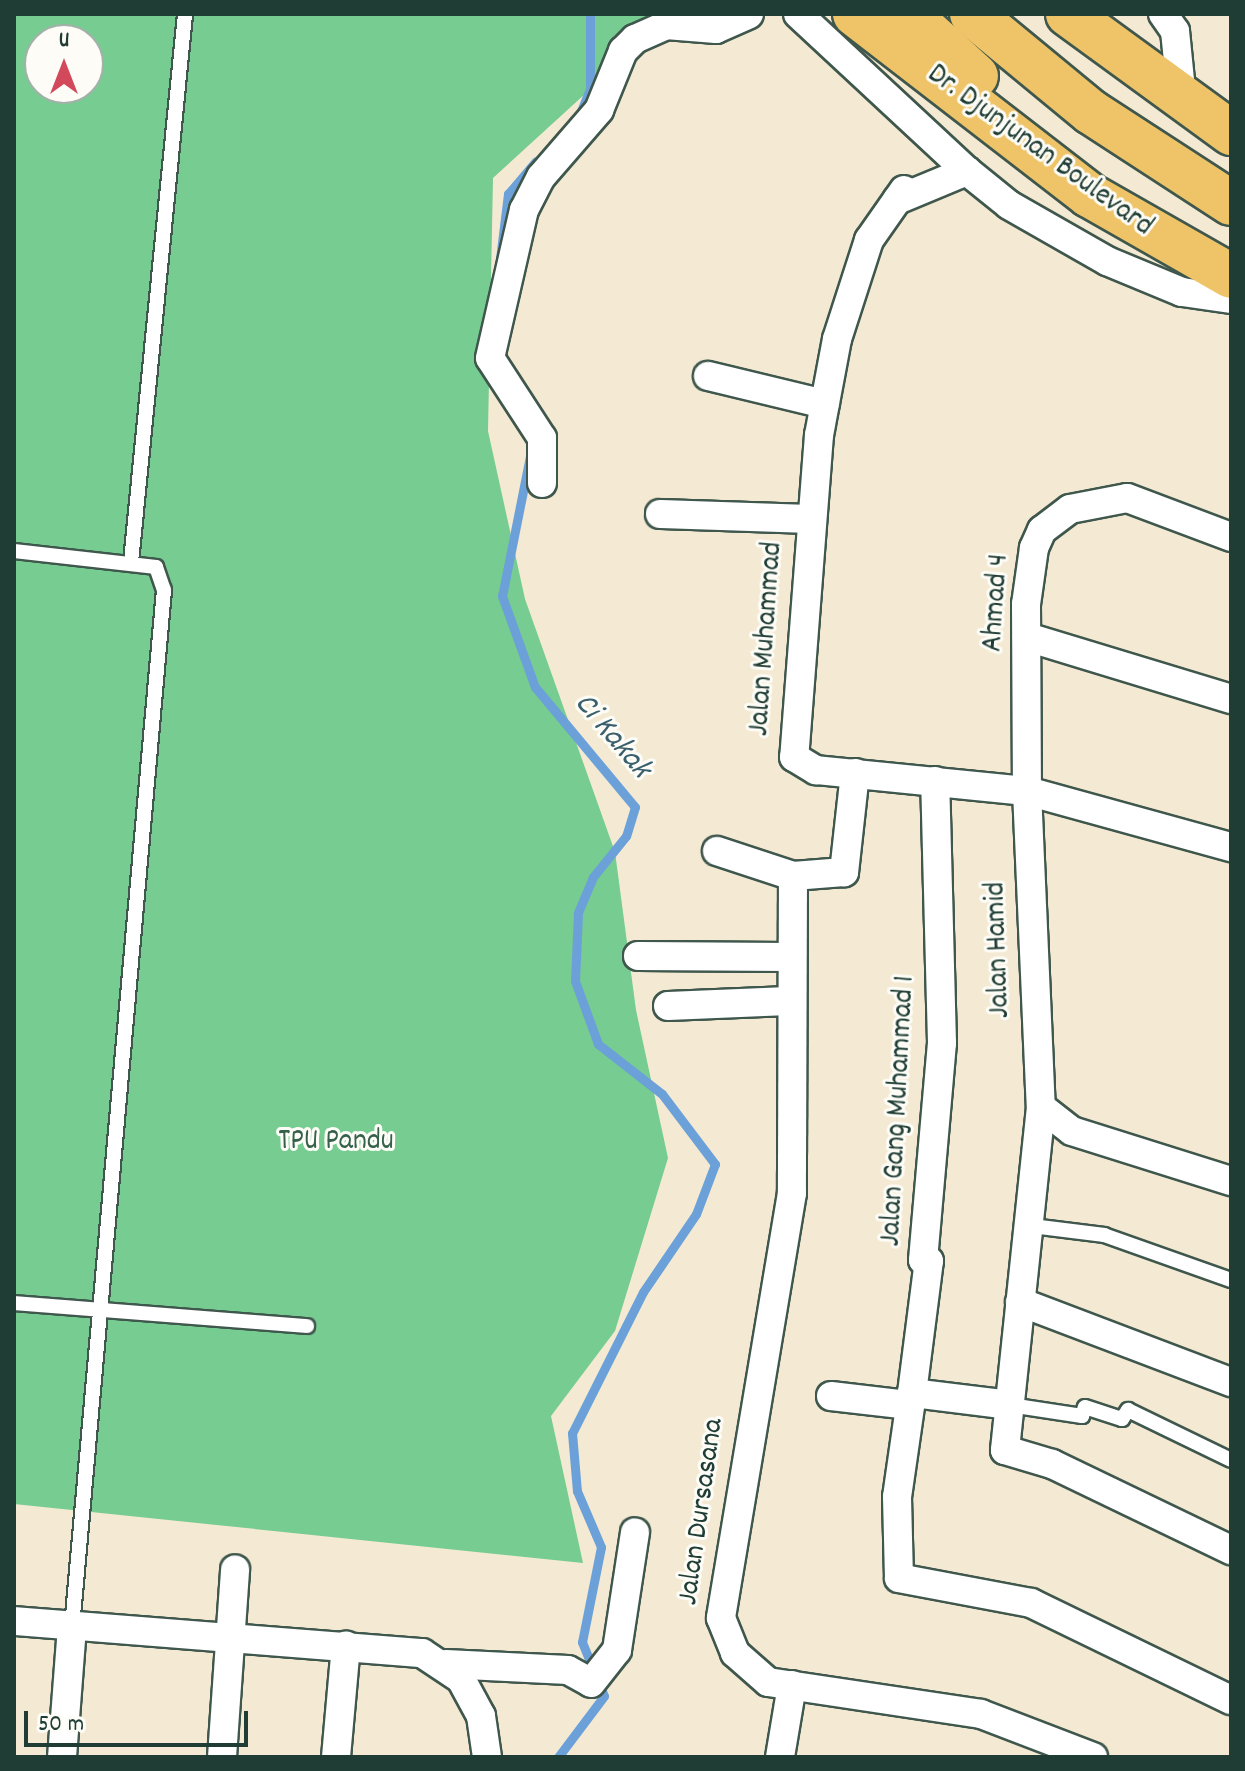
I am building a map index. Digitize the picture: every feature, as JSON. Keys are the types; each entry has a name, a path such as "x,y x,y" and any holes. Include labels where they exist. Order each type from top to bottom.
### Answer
{"highway":[{"name":"Dr. Djunjunan Boulevard","path":"855,14 1089,195 1231,276"},
{"path":"908,14 1001,99 1231,252"},
{"path":"972,14 1091,112 1231,203"},
{"path":"1068,14 1231,133"}],"street":[{"path":"542,483 542,438 490,358 524,210 541,177 599,110 623,51 635,39 666,25 716,29 749,14"},
{"path":"798,14 967,171 1009,205 1107,261 1182,292 1231,299"},
{"path":"1163,14 1175,31 1182,100"},
{"name":"Jalan Muhammad","path":"967,171 901,195 869,240 852,287 825,404 811,519 792,747 800,765 1027,791 1231,847"},
{"path":"708,376 825,404"},
{"name":"Ahmad 4","path":"1027,791 1027,637 1034,548 1042,530 1076,506 1127,498 1231,537"},
{"path":"660,514 811,519"},
{"path":"1027,637 1231,699"},
{"path":"717,851 793,876 844,872 855,773"},
{"name":"Jalan Gang Muhammad 1","path":"935,781 942,1043 923,1260 929,1261 897,1497 899,1578 1031,1603 1231,1700"},
{"name":"Jalan Hamid","path":"1027,791 1041,1107 1032,1226 1020,1302 1005,1450 1052,1464 1231,1550"},
{"name":"Jalan Dursasana","path":"793,876 788,957 792,1193 721,1618 750,1671 792,1685 981,1714 1093,1757"},
{"path":"638,956 788,957"},
{"path":"668,1006 788,1001"},
{"path":"1041,1107 1072,1131 1231,1181"},
{"path":"1020,1302 1231,1382"},
{"path":"831,1396 1010,1405"},
{"path":"14,1621 346,1645 422,1653 446,1664 568,1670 596,1679 617,1650 635,1532"},
{"path":"222,1757 235,1569"},
{"path":"62,1757 72,1626"},
{"path":"336,1757 346,1645"},
{"path":"446,1664 476,1705 487,1757"},
{"path":"780,1757 792,1685"}],"lane":[{"path":"131,562 185,14"},
{"path":"14,551 131,562 161,570 164,610 97,1312 72,1626"},
{"path":"1032,1226 1104,1235 1231,1280"},
{"path":"14,1303 97,1312 307,1326"},
{"path":"1010,1405 1082,1416 1085,1407 1122,1419 1128,1410 1231,1460"}],"green space":[{"name":"TPU Pandu","path":"14,14 688,14 620,62 493,178 488,431 525,599 615,852 636,1010 668,1158 615,1331 551,1416 583,1563 14,1504"}],"waterway":[{"name":"Ci Kakak","path":"579,116 590,89 590,14"},
{"name":"Ci Kakak","path":"499,267 508,194 536,161"},
{"name":"Ci Kakak","path":"486,371 502,398"},
{"name":"Ci Kakak","path":"531,451 502,596 535,687 635,807 626,836 593,877 578,913 575,981 598,1044 662,1094 715,1164 696,1214 643,1292 572,1433 577,1491 601,1547 582,1642 604,1696 558,1757"}]}
